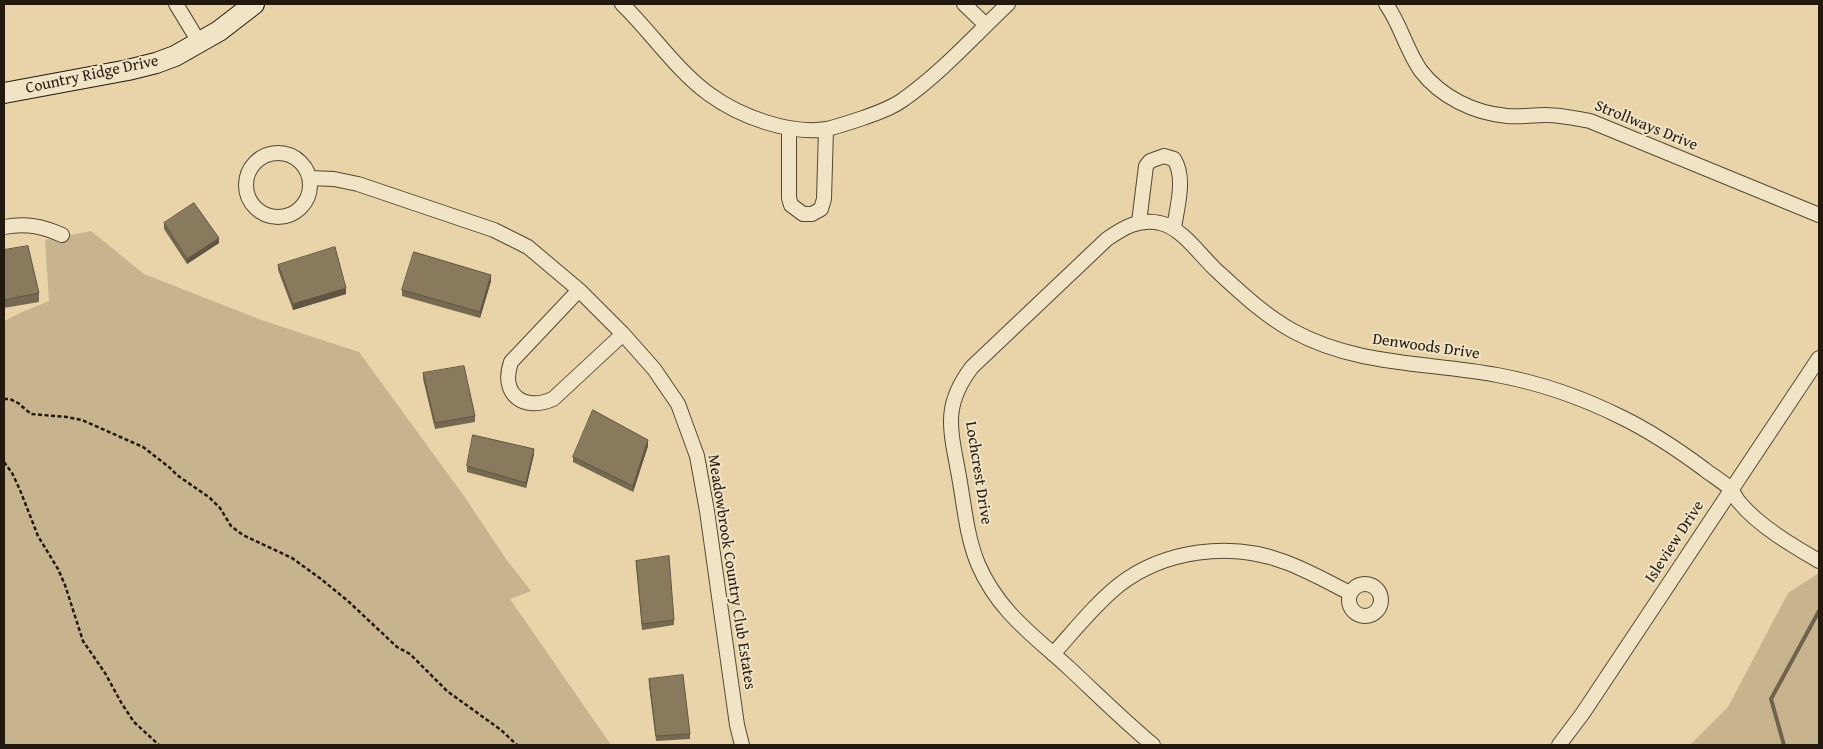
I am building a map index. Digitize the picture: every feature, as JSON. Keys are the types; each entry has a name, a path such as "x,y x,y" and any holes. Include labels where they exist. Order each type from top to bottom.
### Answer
{"street":[{"path":"176,4 199,42"},
{"name":"Country Ridge Drive","path":"4,93 128,70 175,56 219,31 254,4"},
{"path":"622,4 686,74 708,94 753,117 789,128 826,129 878,112 903,100 930,79 1008,4"},
{"path":"964,4 986,25"},
{"name":"Strollways Drive","path":"1386,4 1393,13 1410,54 1422,72 1437,88 1466,105 1481,111 1506,116 1564,116 1590,121 1819,215"},
{"path":"789,128 789,198 795,209 807,215 816,213 821,209 824,199 826,129"},
{"path":"280,153 291,156 303,164 310,178 310,189 305,202 298,210 286,216 275,217 263,214 249,200 246,189 246,179 250,168 265,155 280,153"},
{"path":"1139,222 1146,166 1154,158 1164,156 1174,160 1179,169 1180,177 1174,228"},
{"name":"Meadowbrook Country Club Estates","path":"310,178 334,179 358,184 494,230 528,247 579,290 654,369 678,404 697,456 708,511 737,725 742,745"},
{"name":"Lochcrest Drive","path":"1145,743 1053,654 1027,632 1004,607 989,585 978,563 970,539 952,436 952,414 954,397 961,382 972,367 1107,239 1123,228 1139,222 1161,223 1174,228"},
{"path":"4,227 20,224 48,228 62,235"},
{"name":"Denwoods Drive","path":"1174,228 1213,268 1255,306 1293,331 1337,350 1376,360 1495,375 1534,383 1575,395 1621,416 1669,443 1731,490 1740,503 1772,532 1819,561"},
{"path":"579,290 511,362 508,382 515,395 523,401 532,404 542,404 553,399 622,334"},
{"name":"Isleview Drive","path":"1559,745 1583,713 1819,358"},
{"path":"1053,654 1104,598 1121,584 1145,569 1173,558 1199,552 1224,550 1262,555 1284,561 1350,593"}],"path":[{"path":"4,400 10,399 18,403 31,414 82,420 143,447 169,467 177,476 210,498 220,508 231,526 243,535 292,558 321,579 397,646 410,654 447,692 501,730 518,745"},
{"path":"4,462 20,490 38,536 65,585 83,641 105,673 134,722 159,745"}],"shaded area":[{"path":"91,231 144,274 264,321 359,352 464,496 506,559 531,591 510,599 611,745 4,745 4,321 49,301 45,240"},
{"path":"1819,573 1819,745 1690,745 1728,707 1788,593"}],"building":[{"path":"194,203 219,238 187,259 164,223"},
{"path":"28,246 39,293 4,300 4,250"},
{"path":"335,247 346,288 293,304 278,265"},
{"path":"414,252 491,275 480,312 402,290"},
{"path":"464,366 475,416 435,423 423,373"},
{"path":"593,410 648,440 633,486 573,457"},
{"path":"473,435 534,449 526,483 467,466"},
{"path":"669,556 674,620 642,624 636,561"},
{"path":"683,675 690,734 656,736 649,679"}],"waterway":[{"path":"1784,745 1771,699 1819,611"}]}
